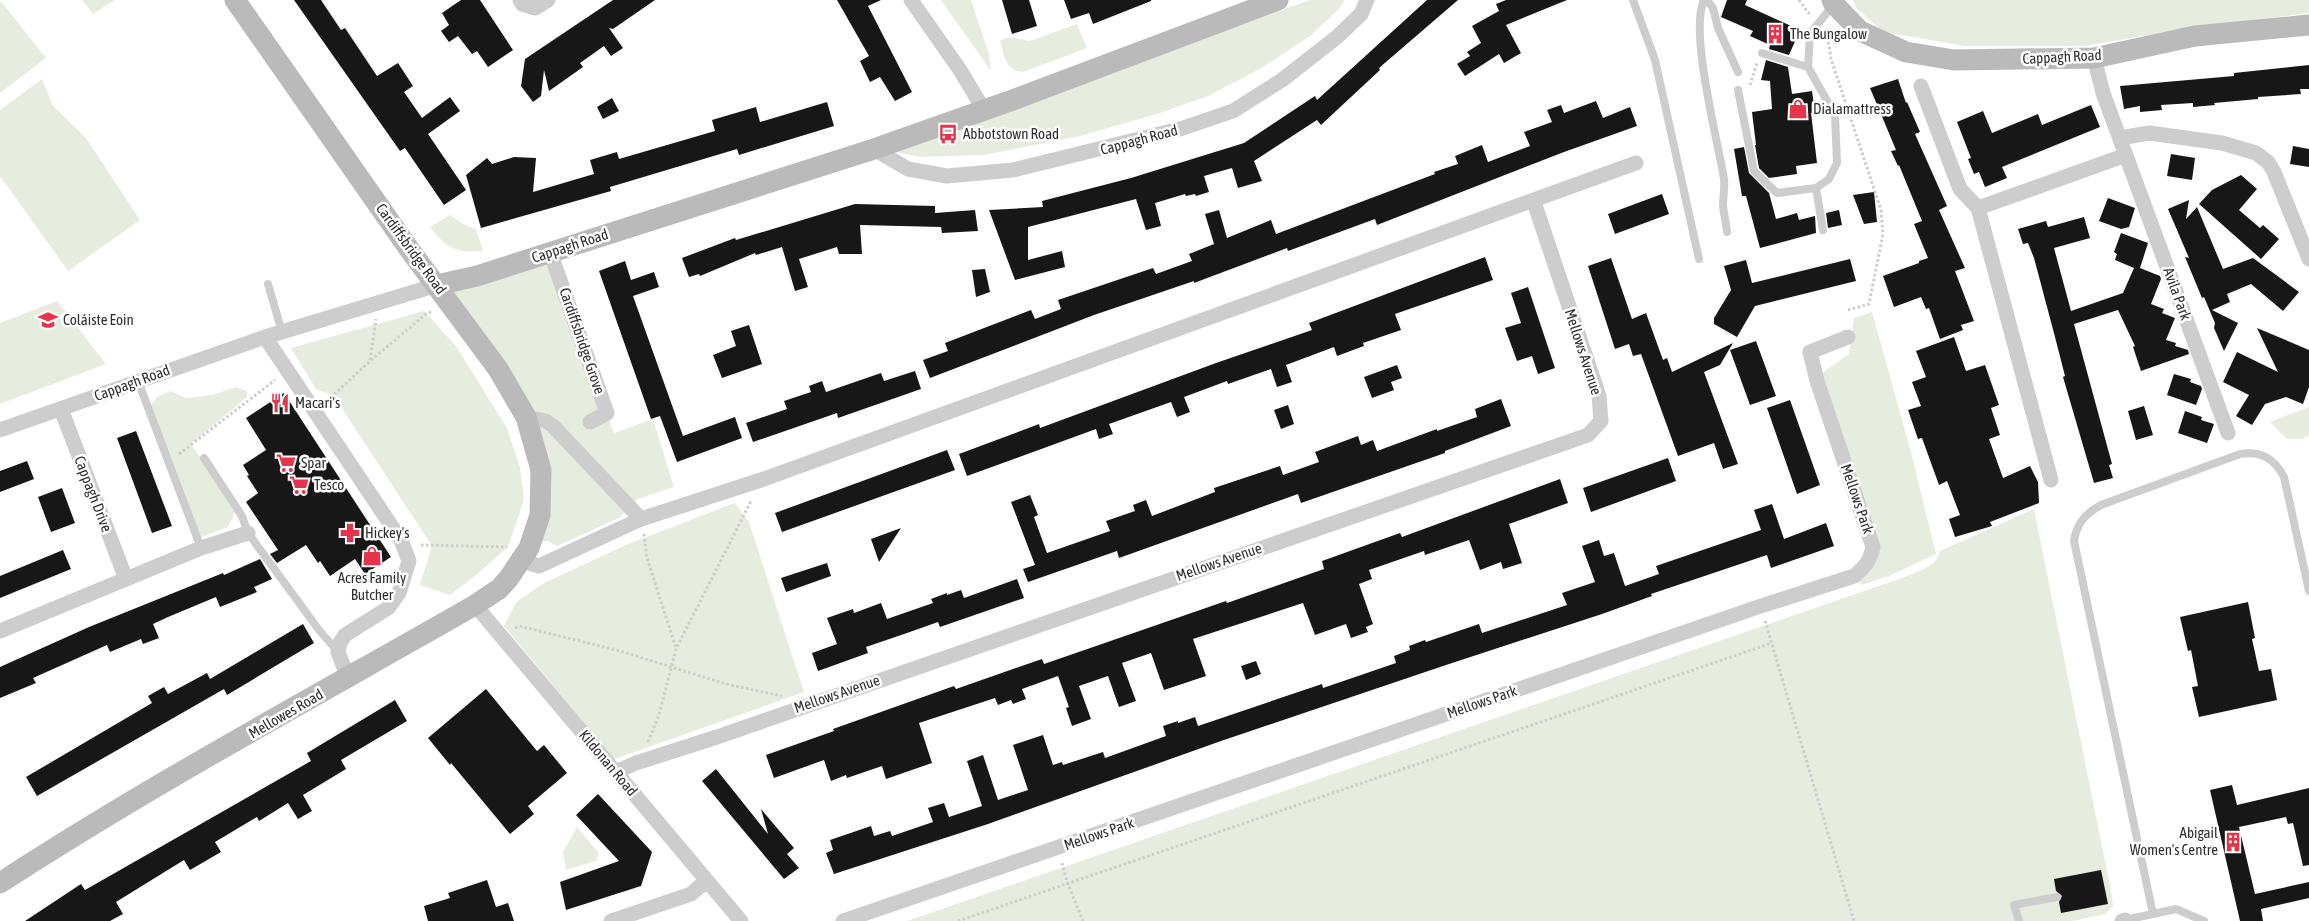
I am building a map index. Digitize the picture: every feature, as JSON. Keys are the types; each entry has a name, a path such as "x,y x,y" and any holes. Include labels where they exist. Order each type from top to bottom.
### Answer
{"street":[{"name":"Cardiffsbridge Road","path":"235,0 436,285 498,369 526,417 541,470 540,515"},
{"path":"520,0 522,4 535,8 548,0"},
{"path":"910,0 960,70 984,110"},
{"name":"Cappagh Road","path":"0,430 264,337 436,285 477,276 874,149 1278,0"},
{"name":"Cappagh Road","path":"874,149 908,170 947,176 1013,170 1180,129 1232,111 1282,80 1337,37 1361,14 1367,0"},
{"name":"Cappagh Road","path":"1833,2 1860,31 1906,52 1954,60 2094,58 2195,36 2309,25"},
{"name":"Avila Park","path":"2094,58 2102,93 2228,433"},
{"path":"1921,86 1960,189 1978,208 2051,480"},
{"path":"2120,138 2149,133 2222,143 2256,153 2268,162 2274,172 2309,259"},
{"path":"1978,208 2126,155"},
{"path":"526,554 538,566 641,519 761,480 1534,202 1636,163"},
{"name":"Mellows Avenue","path":"616,772 636,763 717,737 1588,435 1600,421 1599,396 1534,202"},
{"name":"Cardiffsbridge Grove","path":"550,252 607,413 590,422"},
{"path":"264,337 403,544 408,561 399,593 388,608 345,635 340,643 338,652 348,678"},
{"name":"Mellows Park","path":"843,921 1761,606 1854,576 1866,567 1871,559 1873,547 1817,381 1810,352 1848,337"},
{"name":"Cappagh Drive","path":"61,409 126,579"},
{"path":"526,417 546,421 553,426 641,519"},
{"name":"Mellowes Road","path":"0,883 125,806 475,605 499,589 526,554 540,515"},
{"path":"0,630 201,548 248,533"},
{"name":"Kildonan Road","path":"475,605 741,921"},
{"path":"611,921 691,894 706,881"}],"lane":[{"path":"1633,0 1655,60 1699,259"},
{"path":"1727,232 1723,204 1724,181 1711,116 1701,45 1700,8 1706,0 1713,8 1718,28 1738,72"},
{"path":"1738,90 1754,172 1777,193 1816,188 1829,179 1836,163 1835,115 1808,67 1810,34 1833,2"},
{"path":"1762,53 1808,67"},
{"path":"1816,188 1823,230"},
{"path":"268,284 282,332"},
{"path":"138,381 201,548"},
{"path":"2153,914 2074,541 2076,529 2083,518 2101,505 2240,454 2255,452 2267,456 2277,465 2284,477 2309,591"},
{"path":"204,458 242,516 248,533 319,630 338,652"},
{"path":"2019,921 2014,905 2057,897"},
{"path":"2123,921 2176,909 2204,921"}],"path":[{"path":"1828,33 1831,59 1880,210 1883,234 1869,304 1848,310"},
{"path":"315,412 370,361 426,314 431,312"},
{"path":"370,361 376,318"},
{"path":"169,463 191,444 288,371"},
{"path":"646,745 659,715 673,667 676,649 761,480"},
{"path":"641,519 647,558 676,649"},
{"path":"403,544 526,554"},
{"path":"1761,606 1854,921"},
{"path":"502,637 519,626 620,651 726,684 814,702"},
{"path":"958,921 1067,882 1772,643"},
{"path":"1056,848 1083,921"}],"green space":[{"path":"0,0 46,58 0,93"},
{"path":"82,0 115,0 93,14"},
{"path":"941,0 971,0 989,54 991,71"},
{"path":"1310,0 1345,0 1339,9 1310,36 1260,69 1208,96 1160,113 1080,136 984,155 920,157 892,151"},
{"path":"1853,0 2309,0 2309,13 2197,27 2084,46 1964,46 1884,32 1856,8"},
{"path":"1077,24 1087,48 1023,72 1012,69 1006,61 1000,40 1010,37 1030,41"},
{"path":"42,79 53,106 86,138 140,220 68,271 0,176 0,110"},
{"path":"450,215 463,224 476,229 483,251 465,251 452,248 430,227"},
{"path":"549,253 614,433 653,419 674,487 638,499 619,518 557,546 548,541 531,543 540,515 526,417 439,284"},
{"path":"57,301 106,364 0,404 0,323"},
{"path":"424,311 456,346 507,428 520,467 524,500 508,547 450,595 420,585 432,546 334,396 316,389 291,348"},
{"path":"1872,312 1911,452 1936,554 1889,576 1861,585 1854,576 1871,559 1822,373 1849,354 1854,318"},
{"path":"236,387 247,391 247,397 191,444 237,508 228,527 197,539 148,409 157,397 170,391 186,398 212,395"},
{"path":"2309,407 2309,435 2302,439 2287,439 2270,422"},
{"path":"735,503 749,522 804,692 615,759 610,764 565,700 504,626 516,602 544,583 628,544"},
{"path":"2034,509 2112,896 2113,906 2105,914 2073,921 907,921 1902,578 1930,565 1938,557 1940,551"},
{"path":"577,827 599,853 596,861 566,870 563,852"}],"building":[{"path":"294,0 321,0 341,30 345,28 377,76 398,63 413,86 404,92 422,118 450,97 460,111 428,134 466,190 444,205 405,148 400,151"},
{"path":"461,0 480,0 513,50 488,67 477,51 472,54 458,36 449,42 441,31 449,25 442,13"},
{"path":"613,0 655,0 613,29 609,28 623,48 611,56 604,46 580,63 583,67 549,91 544,70 541,96 533,102 521,86 525,59"},
{"path":"837,0 881,0 868,6 912,92 895,101 880,77 870,82 860,61 869,56"},
{"path":"1002,0 1029,0 1037,26 1012,34"},
{"path":"1064,0 1151,1 1093,24 1089,13 1071,19"},
{"path":"1427,0 1458,0 1379,68 1380,70 1321,125 1317,120 1254,161 1262,181 1238,188 1232,168 1204,176 1209,192 1196,196 1195,194 1186,196 1185,194 1155,203 1161,226 1146,230 1136,199 1028,227 1028,260 1062,251 1065,267 1015,280 989,210 1043,207 1042,201 1131,178 1244,143 1315,96 1317,100"},
{"path":"1506,0 1567,0 1506,25 1521,53 1504,63 1499,54 1465,76 1457,64 1470,56 1467,52 1481,43 1472,26 1499,11 1496,4"},
{"path":"1727,0 1747,0 1745,5 1800,30 1789,55 1769,49 1770,45 1750,36 1753,31 1721,17"},
{"path":"1766,60 1788,67 1792,94 1812,91 1815,112 1811,113 1817,163 1796,166 1797,174 1769,178 1759,168 1752,112 1772,109 1770,81 1761,80"},
{"path":"2309,65 2309,89 2300,89 2301,94 2258,97 2258,99 2214,103 2215,105 2193,107 2193,103 2161,105 2162,110 2140,112 2140,106 2124,109 2120,86 2234,76 2234,73"},
{"path":"1898,79 1906,103 1920,132 1915,134 1947,206 1939,210 1965,268 1955,271 1974,321 1961,325 1963,330 1940,339 1929,308 1926,309 1921,297 1894,307 1883,276 1928,258 1914,224 1922,221 1899,165 1891,151 1896,150 1870,88"},
{"path":"612,98 619,111 603,119 597,107"},
{"path":"1596,101 1603,118 1630,107 1637,126 1564,152 1377,225 1375,219 1288,251 1287,248 1194,283 1194,281 1094,315 930,378 923,360 948,351 945,343 1031,310 1035,319 1061,309 1058,300 1153,268 1156,274 1192,261 1189,254 1214,244 1205,214 1219,210 1227,238 1271,220 1276,234 1435,174 1434,172 1458,164 1455,156 1482,145 1488,162 1530,146 1524,132 1552,122 1547,110 1561,105 1564,113"},
{"path":"827,102 834,126 739,155 737,149 610,187 611,191 481,228 466,175 487,158 492,164 514,157 536,158 533,192 594,174 590,160 617,152 619,159 715,131 712,120 756,107 760,122"},
{"path":"2091,105 2100,127 2002,167 2007,178 1985,187 1979,172 1974,174 1968,159 1971,158 1957,122 1983,111 1992,133 2038,114 2042,125"},
{"path":"2293,146 2309,149 2309,167 2290,164"},
{"path":"1744,147 1749,173 1769,193 1776,219 1797,213 1799,220 1815,216 1816,233 1760,248 1746,196 1742,196 1734,149"},
{"path":"2171,154 2195,158 2192,180 2167,176"},
{"path":"2241,175 2257,189 2239,210 2260,228 2263,225 2279,239 2261,259 2199,204 2212,190"},
{"path":"1874,192 1877,222 1864,224 1853,195"},
{"path":"1662,194 1669,214 1615,234 1608,214"},
{"path":"2108,198 2135,208 2129,227 2121,229 2099,221"},
{"path":"2189,200 2186,219 2197,207 2223,269 2253,258 2299,292 2283,311 2251,284 2227,294 2230,302 2212,310 2238,323 2224,351 2214,328 2215,323 2185,257 2189,258 2168,209"},
{"path":"855,204 935,206 935,213 975,210 978,231 942,233 941,227 860,225 862,254 839,254 837,247 799,259 808,287 795,291 782,247 756,255 755,253 700,276 699,274 689,277 682,258 735,238 736,240"},
{"path":"1839,210 1842,225 1828,228 1826,213"},
{"path":"2084,217 2090,238 2054,248 2071,311 2123,293 2134,268 2115,260 2117,254 2114,252 2121,233 2148,243 2140,268 2160,276 2161,279 2151,304 2164,309 2162,313 2175,318 2166,340 2176,343 2175,346 2188,350 2189,354 2141,371 2133,347 2135,346 2118,310 2074,324 2112,464 2109,465 2113,478 2094,483 2063,377 2065,376 2034,258 2028,243 2023,244 2018,229 2046,221 2048,227"},
{"path":"1485,257 1493,280 1395,314 1401,330 1363,343 1364,346 1337,356 1334,347 1286,365 1292,382 1277,387 1271,369 1228,384 1227,381 1184,397 1190,412 1177,417 1171,402 1109,424 1113,434 1099,439 1096,429 967,476 959,454 1039,424 1040,428 1312,330 1309,323"},
{"path":"1611,258 1632,319 1646,313 1663,360 1667,358 1672,372 1733,343 1720,365 1704,372 1738,464 1723,469 1714,443 1678,456 1641,354 1633,356 1629,344 1615,349 1588,266"},
{"path":"1850,259 1856,281 1755,306 1737,337 1714,324 1714,318 1731,290 1724,266 1746,260 1752,283"},
{"path":"625,261 631,280 654,272 659,287 633,296 683,436 735,417 742,438 677,462 660,416 651,419 599,271"},
{"path":"985,269 990,292 976,297 972,270"},
{"path":"1528,287 1555,368 1538,374 1532,356 1517,361 1505,328 1521,323 1511,293"},
{"path":"749,325 762,364 722,378 713,355 736,346 731,331"},
{"path":"2257,328 2309,350 2309,387 2303,404 2286,397 2265,404 2252,425 2236,416 2249,395 2223,382 2237,352 2278,372"},
{"path":"1954,337 1966,371 1985,365 1999,405 1991,408 2000,435 1989,439 2003,478 2030,466 2038,482 2039,503 1990,522 1992,526 1955,537 1949,519 1960,515 1947,481 1939,485 1922,438 1918,439 1908,410 1921,406 1912,382 1926,377 1916,351"},
{"path":"1756,341 1776,396 1750,405 1730,350"},
{"path":"1397,365 1402,378 1391,382 1394,390 1372,398 1364,377"},
{"path":"915,371 921,389 838,418 837,413 753,442 746,423 787,409 784,401 811,392 809,386 822,381 826,392 881,373 884,381"},
{"path":"2174,374 2191,379 2190,382 2201,386 2202,389 2196,405 2167,395"},
{"path":"284,393 391,557 365,574 355,559 330,576 320,561 318,563 306,545 277,563 270,554 278,550 246,502 258,493 247,476 249,475 243,465 266,450 246,418"},
{"path":"1501,399 1511,426 1445,451 1445,453 1301,503 1298,494 1119,558 1117,551 1028,582 1023,569 1035,565 1011,502 1030,495 1038,515 1034,517 1047,553 1110,531 1106,521 1135,511 1133,505 1146,500 1152,516 1215,492 1214,488 1280,466 1283,475 1319,462 1315,452 1358,436 1361,445 1373,440 1377,451 1437,429 1437,431 1477,417 1475,409"},
{"path":"1790,400 1820,485 1797,494 1767,408"},
{"path":"1288,405 1294,424 1281,429 1274,410"},
{"path":"2144,406 2153,435 2136,440 2128,411"},
{"path":"2185,411 2202,417 2201,420 2214,424 2207,443 2178,433"},
{"path":"136,431 172,526 152,533 117,438"},
{"path":"947,450 955,470 782,532 775,513"},
{"path":"1668,458 1676,481 1591,512 1583,488"},
{"path":"27,461 34,479 0,492 0,471"},
{"path":"1560,479 1568,503 1509,524 1522,563 1503,569 1501,562 1480,570 1469,540 1425,555 1424,551 1369,570 1372,579 1359,584 1373,624 1366,627 1368,632 1351,638 1346,624 1315,635 1303,603 1193,639 1206,676 1164,690 1151,653 1122,663 1136,701 1119,707 1108,676 1079,686 1091,719 1072,726 1066,708 1069,707 1058,676 1022,689 1026,699 1013,704 1011,700 998,705 995,698 919,723 932,763 886,779 882,766 847,778 846,775 831,781 824,760 774,778 766,755 834,731 833,729 954,686 956,689 1042,659 1044,664 1226,601 1227,603 1324,569 1322,561 1400,533 1402,537"},
{"path":"62,488 75,523 51,532 38,497"},
{"path":"1772,504 1784,539 1826,523 1834,546 1771,568 1767,555 1651,594 1652,596 1602,614 1221,741 988,824 834,874 826,853 833,850 830,840 871,826 874,836 890,831 892,836 933,822 928,808 944,803 949,817 982,806 967,761 983,755 998,800 1028,790 1013,745 1043,735 1053,765 1062,762 1063,765 1103,752 1105,758 1166,736 1163,726 1178,721 1178,723 1195,717 1198,726 1322,684 1323,688 1396,663 1394,656 1410,650 1409,646 1425,640 1426,642 1479,624 1482,633 1567,605 1562,593 1595,582 1582,546 1599,540 1604,556 1614,553 1625,586 1659,574 1656,566 1761,530 1754,510"},
{"path":"901,528 879,562 871,539"},
{"path":"63,550 71,569 0,598 0,576"},
{"path":"260,559 272,579 254,587 257,592 220,607 216,597 153,624 159,638 143,644 141,639 110,652 107,645 33,678 36,683 0,698 0,667 89,627 223,573 224,575"},
{"path":"827,563 831,576 786,592 781,578"},
{"path":"1017,579 1024,598 940,627 938,622 866,647 868,653 818,671 812,653 837,644 827,618 853,609 854,613 881,603 887,619 933,603 931,599 947,593 947,595 961,590 964,598"},
{"path":"2248,602 2255,638 2252,639 2259,671 2271,669 2277,700 2199,717 2192,687 2198,686 2191,650 2188,651 2180,617"},
{"path":"303,624 314,643 227,695 224,689 37,796 26,777 152,703 148,696 164,687 168,694 207,673 210,679"},
{"path":"1256,661 1261,674 1246,680 1241,666"},
{"path":"486,689 537,751 544,745 567,773 528,806 534,814 510,834 428,738"},
{"path":"395,700 407,721 341,760 346,769 303,795 312,811 298,819 288,803 259,821 257,817 215,842 221,852 190,870 184,860 116,902 123,914 110,921 25,921 81,884 85,890 311,761 307,753"},
{"path":"716,769 768,834 761,809 794,848 787,854 799,868 784,879 702,781"},
{"name":"Abigail Women's Centre","path":"2232,785 2237,805 2309,788 2309,865 2303,866 2293,823 2288,824 2286,817 2239,827 2255,894 2309,882 2309,898 2261,909 2263,921 2240,921 2210,790"},
{"path":"598,794 652,852 641,886 566,910 560,882 619,861 576,815"},
{"path":"2101,870 2108,904 2061,913 2059,902 2062,896 2056,891 2054,879"},
{"path":"487,880 496,907 508,903 514,921 428,921 424,906 450,898 448,893"}],"place":[{"name":"The Bungalow","path":"1775,34"},
{"name":"Dialamattress","path":"1798,109"},
{"name":"Abbotstown Road","path":"948,134"},
{"name":"Coláiste Eoin","path":"48,320"},
{"name":"Macari's","path":"280,403"},
{"name":"Spar","path":"286,463"},
{"name":"Tesco","path":"299,485"},
{"name":"Hickey's","path":"350,533"},
{"name":"Acres Family Butcher","path":"372,556"},
{"name":"Abigail Women's Centre","path":"2233,842"}]}
